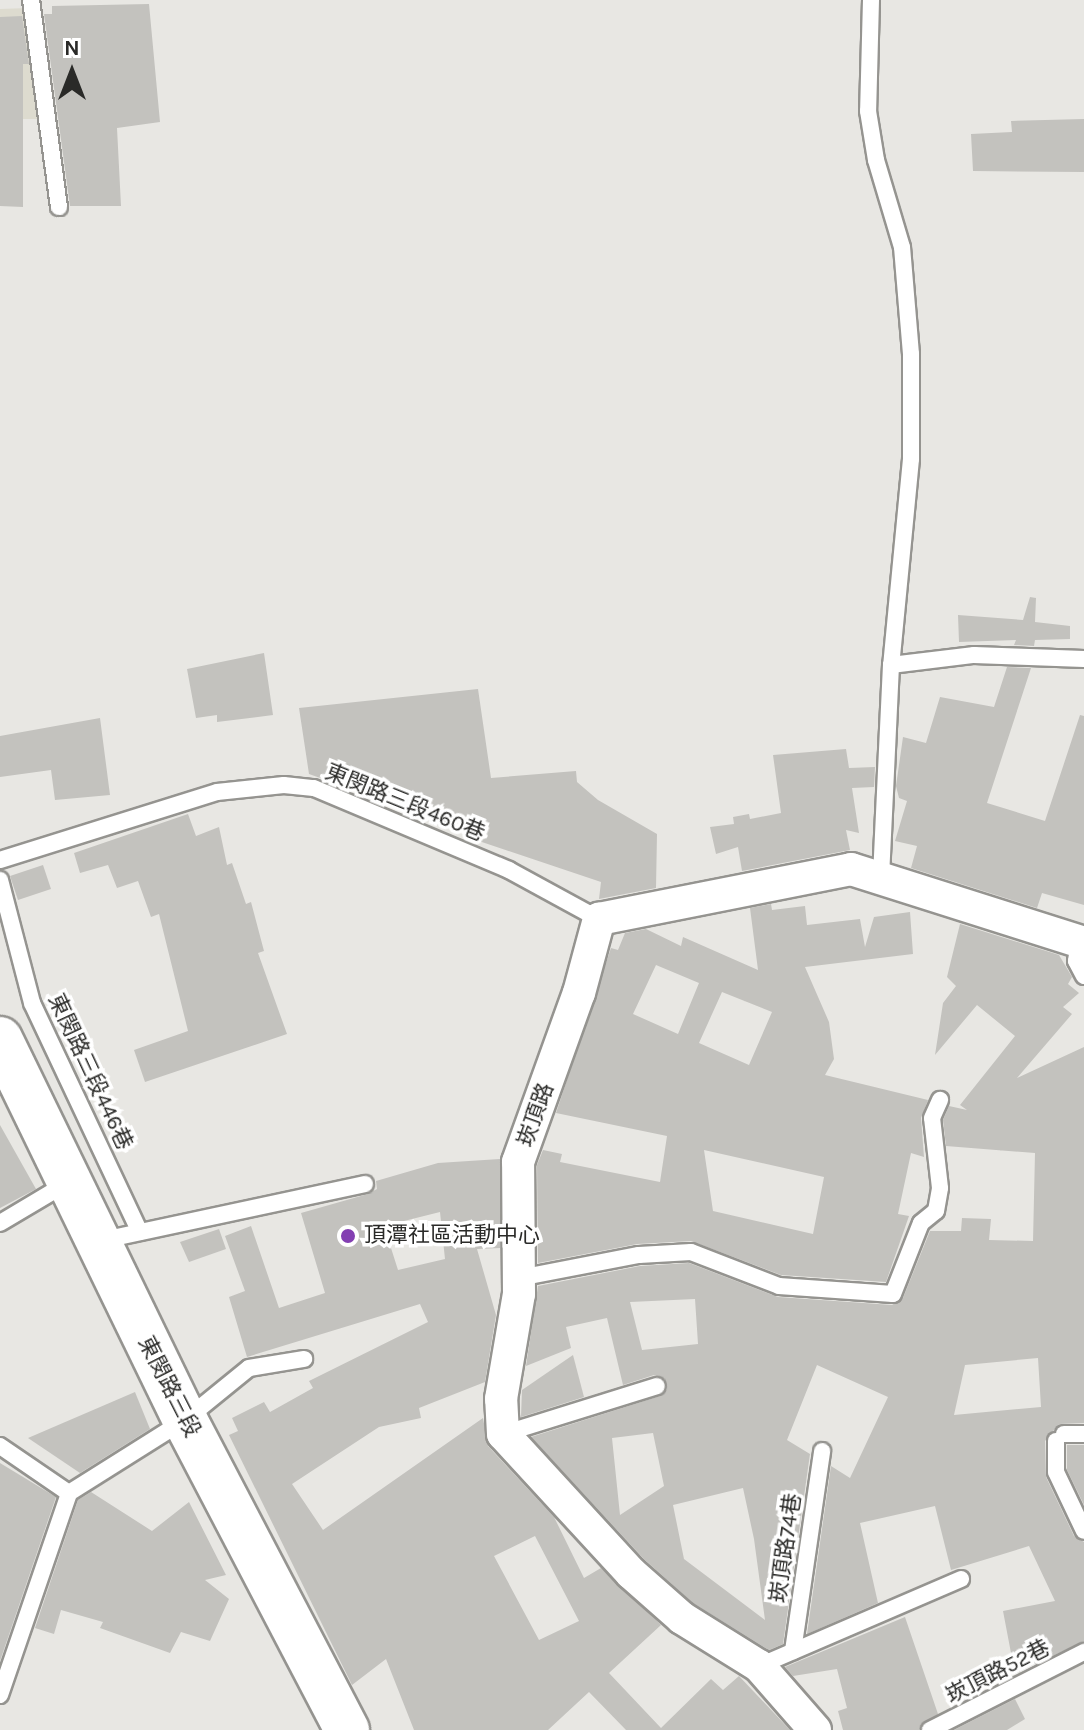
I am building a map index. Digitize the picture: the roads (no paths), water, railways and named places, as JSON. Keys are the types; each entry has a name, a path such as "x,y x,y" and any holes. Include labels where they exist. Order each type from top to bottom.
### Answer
{"main road":[{"name":"東閔路三段","path":"0,1039 185,1420 347,1730"}],"street":[{"path":"599,919 851,869 881,875 1081,943"},
{"name":"崁頂路","path":"503,1434 501,1399 519,1278 518,1162 579,993 599,919"},
{"path":"503,1434 631,1573 682,1618 759,1666 815,1730"}],"lane":[{"path":"31,0 59,207"},
{"path":"871,0 868,111 876,160 902,247 911,354 911,459 891,665 881,875"},
{"path":"891,665 974,655 1084,659"},
{"name":"東閔路三段460巷","path":"0,860 217,792 284,785 314,788 496,864 599,919"},
{"name":"東閔路三段446巷","path":"0,880 32,1003 140,1232"},
{"path":"1081,943 1076,961 1084,976"},
{"path":"519,1278 639,1255 691,1252 779,1286 893,1294 921,1223 936,1211 940,1188 932,1118 940,1100"},
{"path":"0,1223 68,1182"},
{"path":"97,1241 365,1184"},
{"path":"0,1695 69,1493 185,1420 249,1368 304,1359"},
{"path":"503,1434 657,1386"},
{"path":"1084,1434 1060,1437 1056,1472 1084,1531"},
{"path":"0,1446 69,1493"},
{"name":"崁頂路74巷","path":"793,1651 822,1451"},
{"path":"759,1666 961,1579"},
{"name":"崁頂路52巷","path":"930,1730 1084,1652"}],"place":[{"name":"頂潭社區活動中心","path":"348,1236"}]}
